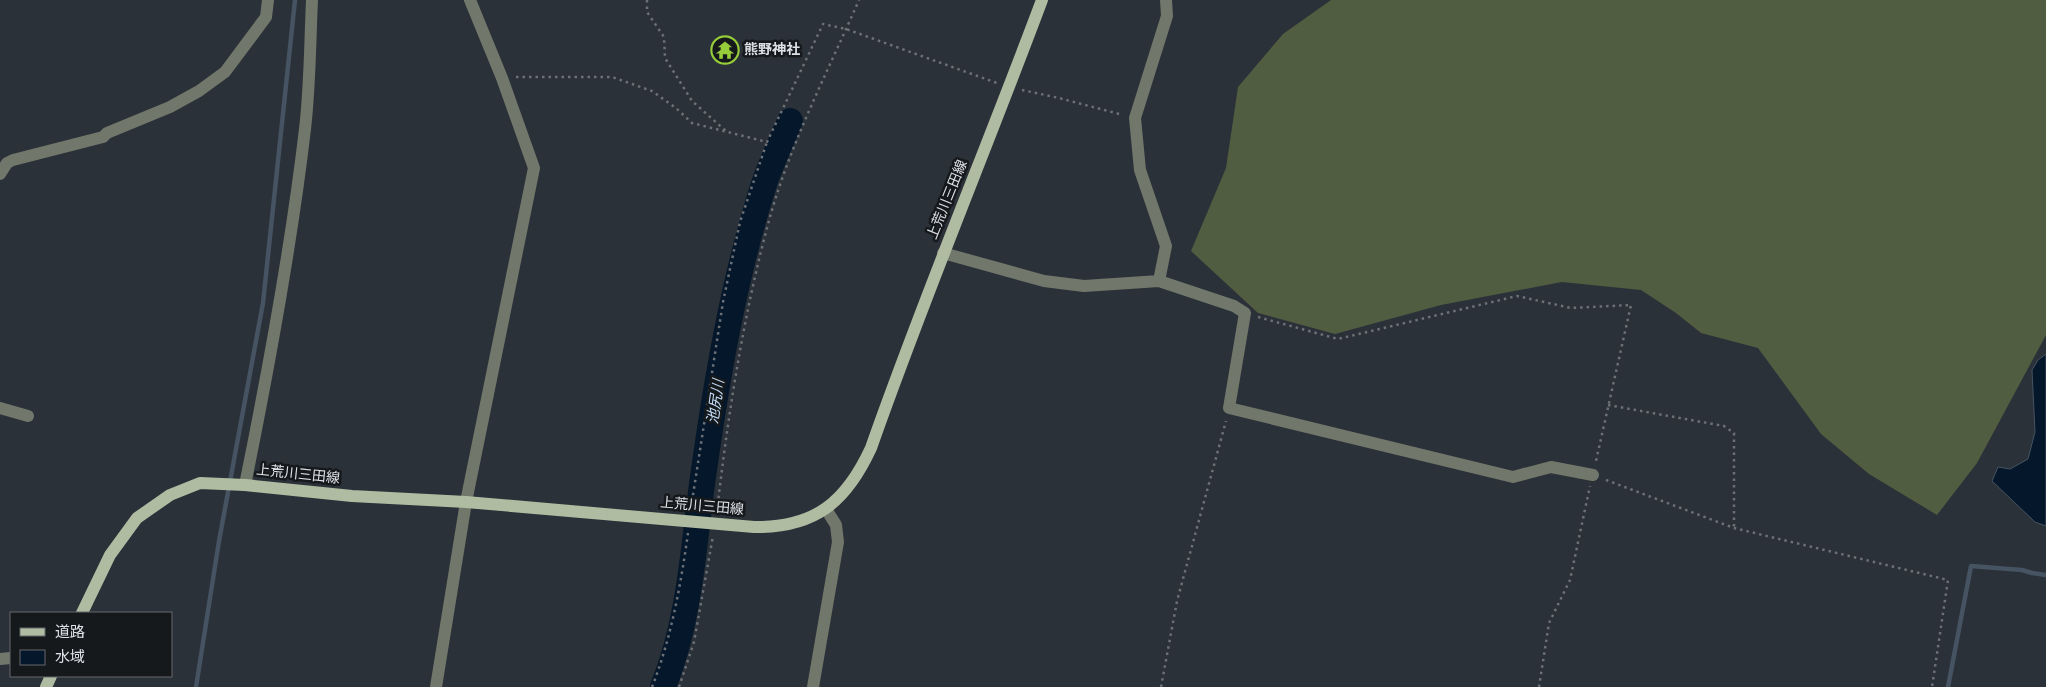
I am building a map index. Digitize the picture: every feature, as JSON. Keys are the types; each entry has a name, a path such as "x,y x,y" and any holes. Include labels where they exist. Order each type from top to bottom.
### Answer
{"main road":[{"name":"上荒川三田線","path":"82,612 110,554 137,518 170,495 200,483 776,527 802,521 826,509 842,494 859,472 871,448 943,253 1042,0"}],"street":[{"path":"0,174 7,163 13,160 103,137 107,133 170,107 199,91 225,72 266,17 268,0"},
{"path":"245,485 272,348 290,240 305,127 312,0"},
{"path":"436,687 466,502 534,168 502,78 470,0"},
{"path":"1159,281 1166,246 1140,170 1134,118 1168,16 1166,0"},
{"path":"943,253 1044,281 1084,286 1159,281 1234,306 1245,313 1229,408 1513,478 1551,467 1593,475"},
{"path":"0,408 28,416"},
{"path":"813,687 838,542 836,525 826,509"}],"path":[{"path":"647,0 647,12 664,37 665,58 692,101 727,132"},
{"path":"679,687 694,642 715,523 721,471 749,306 771,216 799,136 859,0"},
{"path":"652,687 658,671 682,576 723,302 740,222 767,142 824,24 1009,87 1134,118"},
{"path":"502,78 612,77 652,91 676,108 692,123 767,142"},
{"path":"1245,313 1338,339 1517,296 1571,308 1631,306 1570,580 1549,623 1539,687"},
{"path":"1608,404 1724,426 1734,433 1734,528"},
{"path":"1161,687 1177,601 1229,408"},
{"path":"1593,475 1734,528 1948,580 1932,687"}],"green space":[{"path":"1331,0 2046,0 2046,335 1977,463 1937,515 1869,474 1821,434 1758,348 1701,333 1676,313 1641,290 1562,282 1441,305 1335,334 1258,313 1191,251 1226,168 1238,87 1283,34"}],"water":[{"path":"2046,354 2046,526 2035,522 1992,481 1998,467 2010,469 2028,459 2035,432 2032,370 2038,360"}],"waterway":[{"path":"196,687 219,541 263,303 295,0"},
{"name":"池尻川","path":"663,687 679,638 689,587 713,408 734,295 764,184 790,121"},
{"path":"1948,687 1971,566 2022,570 2046,575"}],"place":[{"name":"熊野神社","path":"725,50"}]}
